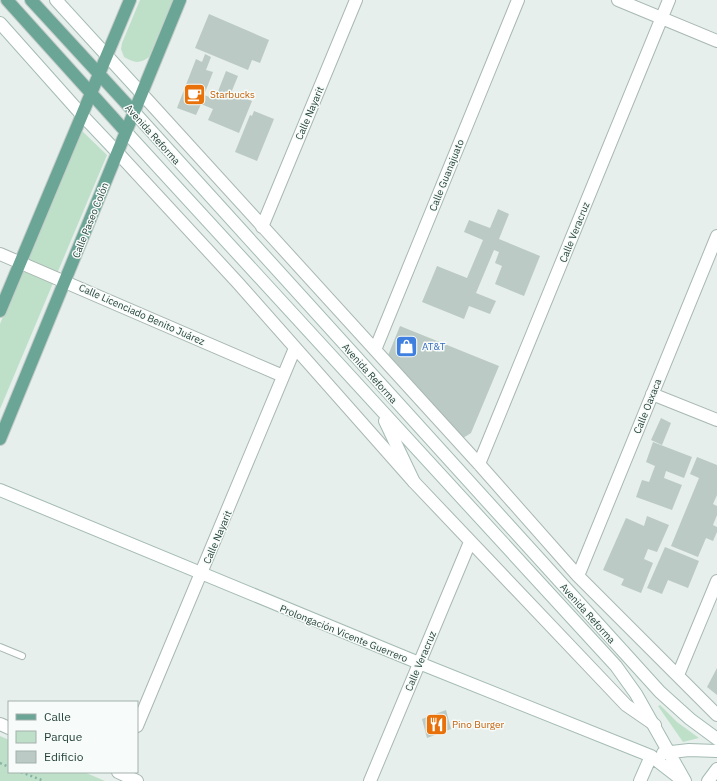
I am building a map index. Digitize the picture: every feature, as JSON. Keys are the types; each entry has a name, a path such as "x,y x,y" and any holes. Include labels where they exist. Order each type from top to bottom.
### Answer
{"main road":[{"name":"Avenida Reforma","path":"7,0 91,95 126,132"},
{"name":"Avenida Reforma","path":"31,0 99,76 134,112"},
{"path":"0,312 130,0"},
{"name":"Calle Paseo Colón","path":"0,439 180,0"}],"street":[{"name":"Avenida Reforma","path":"56,0 107,58 142,94 479,464 578,576 717,715"},
{"name":"Calle Nayarit","path":"262,227 356,0"},
{"name":"Calle Guanajuato","path":"374,350 518,0"},
{"path":"618,0 717,41"},
{"name":"Calle Veracruz","path":"479,464 669,0"},
{"name":"Avenida Reforma","path":"0,23 295,348 414,482 626,705 655,726"},
{"name":"Avenida Reforma","path":"134,112 660,692 690,720 717,739"},
{"name":"Avenida Reforma","path":"126,132 616,666 636,694 655,726 684,781"},
{"name":"Calle Oaxaca","path":"578,576 717,236"},
{"name":"Calle Licenciado Benito Juárez","path":"0,254 65,280 283,376"},
{"name":"Calle Nayarit","path":"138,724 295,348"},
{"path":"652,394 717,420"},
{"path":"379,409 414,482"},
{"name":"Prolongación Vicente Guerrero","path":"0,490 419,664 651,756 684,781"},
{"name":"Calle Veracruz","path":"370,781 470,542"},
{"path":"678,675 717,581"},
{"path":"640,781 651,756 669,751 717,751"},
{"path":"708,781 717,769"},
{"path":"120,773 137,781"}],"lane":[{"path":"0,647 22,656"}],"path":[{"path":"24,773 44,781"}],"green space":[{"path":"140,0 173,0 149,57 143,61 137,62 131,61 124,57 121,49 122,43"},
{"path":"79,128 107,155 0,409 0,324"},
{"path":"660,705 677,722 699,738 683,742 658,706"},
{"path":"0,736 8,740 8,773 86,773 105,781 0,781"}],"building":[{"path":"209,14 269,40 260,63 252,60 248,70 195,48"},
{"path":"205,54 211,57 206,70 213,72 204,95 215,99 226,71 238,76 231,93 252,101 239,133 208,120 213,109 201,104 196,115 177,108 196,59 202,62"},
{"path":"254,111 274,119 257,161 235,152 250,115 252,116"},
{"path":"498,209 509,214 499,239 540,256 524,296 495,284 502,266 495,263 499,252 494,250 476,293 496,301 490,314 469,306 464,319 422,302 437,266 467,278 483,240 464,232 469,220 490,228"},
{"path":"400,326 499,366 471,433 463,438 387,358"},
{"path":"661,418 671,423 662,445 651,440"},
{"path":"653,442 692,457 684,478 666,471 664,478 682,485 672,510 636,497 642,480 649,482 655,466 646,462"},
{"path":"697,457 717,465 717,495 713,504 717,506 717,515 713,525 717,527 717,532 713,541 706,538 698,557 671,546 699,478 690,474"},
{"path":"647,516 669,525 657,552 648,549 644,559 653,563 641,593 621,585 624,579 603,570 626,518 644,526"},
{"path":"665,547 699,561 688,588 668,580 662,594 647,588"},
{"path":"717,668 717,695 707,687"},
{"name":"Pino Burger","path":"446,710 451,729 427,738 422,719"}],"place":[{"name":"Starbucks","path":"195,94"},
{"name":"AT&T","path":"406,346"},
{"name":"Pino Burger","path":"437,724"}]}
